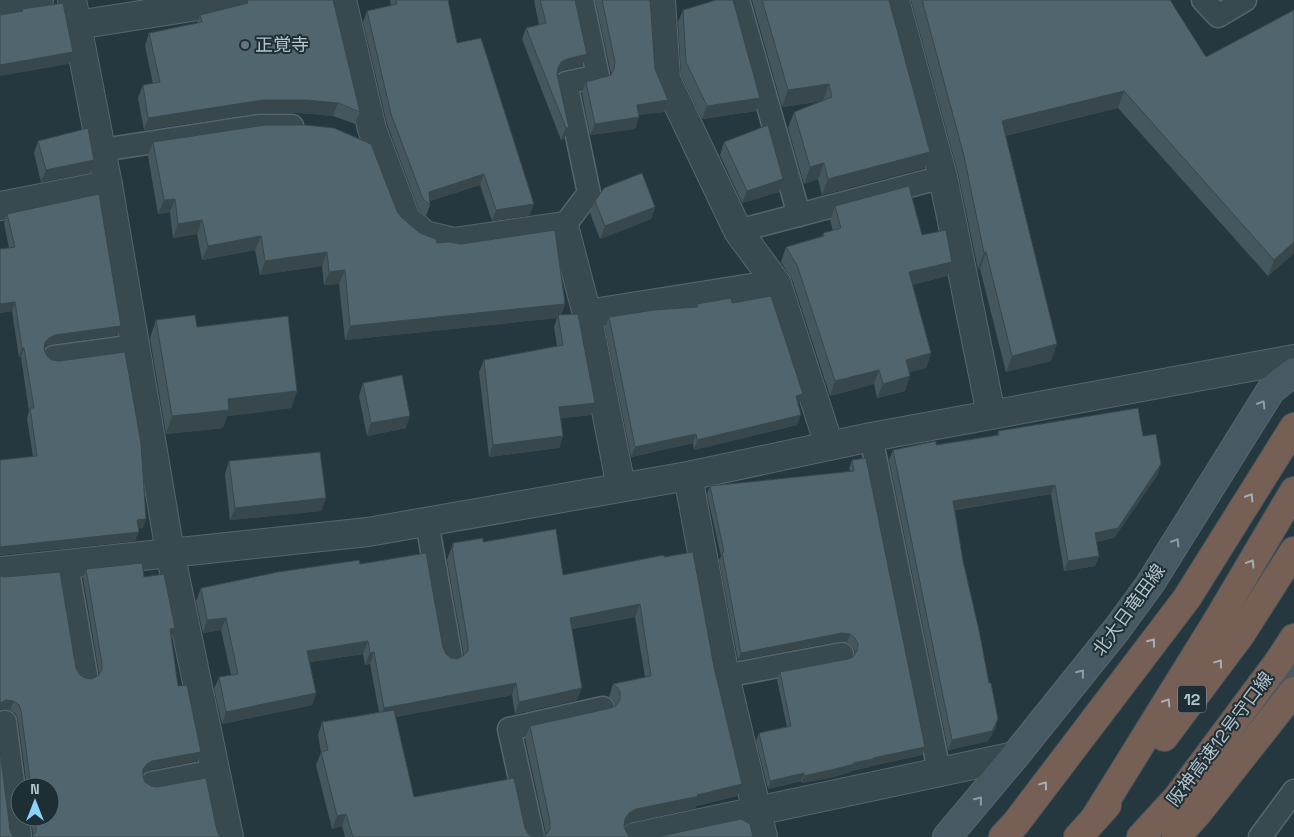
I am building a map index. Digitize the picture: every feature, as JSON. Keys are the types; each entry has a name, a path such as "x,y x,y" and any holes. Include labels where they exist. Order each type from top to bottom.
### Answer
{"highway":[{"path":"1002,837 1016,823 1186,598 1294,427"},
{"path":"1087,828 1219,618 1294,491"},
{"name":"12","path":"1087,828 1142,767 1240,634 1294,551"},
{"name":"阪神高速12号守口線","path":"1142,837 1177,798 1294,638"},
{"path":"1175,837 1198,814 1294,692"},
{"path":"1185,837 1227,786 1294,692"}],"main road":[{"name":"北大日竜田線","path":"947,837 1015,756 1150,584 1271,390 1294,372"},
{"path":"1175,837 1188,822 1294,658"}],"street":[{"path":"0,6 39,0"},
{"path":"229,837 170,552 102,150 75,12 236,0"},
{"path":"342,0 372,129 367,144 406,219 425,235 454,242 564,226 587,314 621,488"},
{"path":"661,0 666,79 738,231 777,284 829,445"},
{"path":"896,0 943,176 991,414"},
{"path":"0,206 108,185"},
{"path":"587,314 777,284"},
{"path":"0,571 368,532 688,476 871,436 1294,359"},
{"path":"688,476 725,676 763,837"},
{"path":"635,837 666,834 757,810 1015,756"}],"lane":[{"path":"564,226 588,193 566,83 598,76 582,0"},
{"path":"661,0 668,0"},
{"path":"738,0 799,215"},
{"path":"1203,0 1218,16 1245,0"},
{"path":"102,150 259,126 309,126"},
{"path":"738,231 943,176"},
{"path":"54,357 136,346"},
{"path":"871,436 939,771"},
{"path":"428,522 451,658"},
{"path":"67,565 86,675"},
{"path":"725,676 842,654"},
{"path":"532,837 508,729 602,708"},
{"path":"4,722 20,837"},
{"path":"152,783 216,771"},
{"path":"1260,837 1294,790"}],"building":[{"path":"248,0 333,0 360,112 338,103 306,100 263,100 148,118 143,85 160,82 149,33 202,22 200,15 248,3"},
{"path":"396,0 448,0 457,43 481,38 534,204 496,210 484,174 429,192 430,205 423,199 391,114 367,11 397,4"},
{"path":"540,0 575,0 587,54 561,62 557,74 569,128 566,128 526,28 546,23"},
{"path":"602,0 650,0 655,69 668,100 637,105 639,117 595,124 586,82 611,75 615,62"},
{"path":"716,0 733,0 760,98 707,106 686,62 683,10"},
{"path":"762,0 889,0 930,152 828,179 824,163 810,167 794,112 832,97 829,84 788,90"},
{"path":"922,0 1170,0 1206,57 1294,10 1294,242 1274,260 1124,91 1002,121 1057,344 1012,356 986,252 984,253 964,156"},
{"path":"63,3 73,52 0,65 0,15 23,11 22,9"},
{"path":"265,125 305,125 334,128 371,144 401,217 420,233 436,239 437,243 461,244 555,230 565,304 350,326 345,270 329,272 327,252 265,261 261,236 208,246 202,220 178,224 175,199 164,200 153,142"},
{"path":"768,125 783,179 747,191 724,142"},
{"path":"88,128 94,160 46,170 38,141"},
{"path":"642,173 655,207 605,226 595,201 604,188"},
{"path":"909,186 922,235 946,230 952,262 909,272 931,353 906,360 910,376 883,384 879,370 835,381 797,265 786,247 824,236 823,233 841,228 835,206"},
{"path":"99,194 121,326 55,335 45,342 44,350 52,360 59,361 125,352 141,443 146,519 137,520 139,532 0,547 0,460 37,456 30,408 34,408 15,302 0,304 0,249 15,247 7,214"},
{"path":"771,296 803,394 796,396 801,415 697,440 696,434 635,447 609,317 654,310 698,307 697,304 731,298 732,303"},
{"path":"578,314 595,403 559,407 563,436 493,445 484,360 563,345 558,315"},
{"path":"195,315 197,327 288,316 297,391 228,399 229,410 172,416 156,320"},
{"path":"402,375 410,416 371,423 363,383"},
{"path":"1138,408 1143,436 1156,434 1161,464 1118,528 1095,533 1099,556 1068,561 1055,485 953,501 963,561 998,719 992,731 952,740 893,450 936,441 936,445 999,435 998,431"},
{"path":"320,452 326,498 235,508 229,461"},
{"path":"866,458 925,747 804,776 804,773 770,781 759,733 791,726 780,672 848,659 853,657 857,651 858,644 850,634 842,633 741,653 722,552 724,552 710,486 854,471 852,460"},
{"path":"556,529 563,575 664,555 664,557 693,552 714,667 742,784 697,795 700,796 636,809 629,813 625,819 624,827 631,837 541,837 547,834 550,829 550,822 530,726 611,708 617,705 620,699 620,692 613,684 651,676 640,604 570,618 582,688 519,702 516,683 384,708 374,652 370,653 368,641 307,651 316,693 226,712 219,677 238,674 226,618 207,620 201,588 278,572 359,560 360,564 426,553 443,648 451,658 457,659 468,651 468,644 452,548 453,543 483,538 483,542"},
{"path":"142,563 144,577 164,574 175,628 170,629 178,686 187,685 201,752 152,761 143,769 143,777 145,782 157,787 206,778 217,831 220,837 32,837 36,832 36,827 60,827 60,777 30,777 19,705 14,701 6,700 0,703 0,576 60,572 76,668 80,675 91,679 98,676 102,670 102,664 86,569"},
{"path":"394,710 414,797 514,778 525,828 528,834 533,837 353,837 346,814 337,816 321,752 328,750 322,722"},
{"path":"0,750 10,830 14,837 0,837"},
{"path":"741,819 750,824 753,837 656,837"}],"place":[{"name":"正覚寺","path":"245,45"}]}
